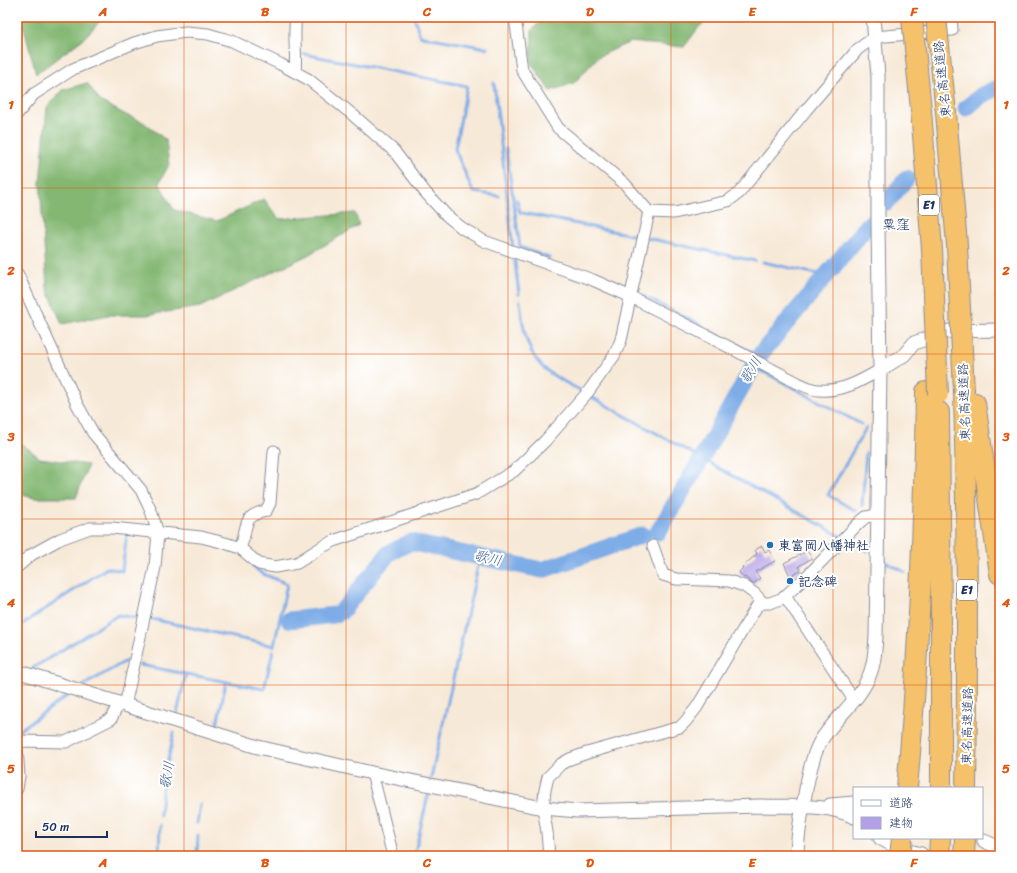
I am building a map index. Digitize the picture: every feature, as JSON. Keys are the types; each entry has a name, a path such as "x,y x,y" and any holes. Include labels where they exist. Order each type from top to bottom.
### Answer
{"highway":[{"name":"東名高速道路","path":"912,17 932,249 932,393 941,612 941,787"},
{"name":"東名高速道路","path":"936,17 946,112 969,391 966,787"},
{"path":"969,391 1000,574"},
{"path":"907,787 920,615 932,393"},
{"path":"900,856 902,839"},
{"path":"930,855 939,839"},
{"path":"964,856 974,840"}],"street":[{"path":"295,72 296,62 294,29 296,17"},
{"path":"515,17 522,70 558,128 625,184 649,212 674,213 728,201 739,193 806,110 858,49 875,37 952,30 951,17"},
{"path":"797,856 797,846 803,807 811,765 819,744 828,730 854,700 866,682 874,658 876,637 880,370 878,223 879,98 873,17"},
{"path":"17,114 34,94 73,69 134,43 157,36 186,32 208,34 232,41 308,79 394,151 425,192 446,215 462,228 484,241 593,280 631,297 798,384 818,390 842,388 858,383 880,370 904,355 914,343 949,331 1000,330"},
{"path":"17,567 60,539 90,528 112,528 201,537 225,542 240,548 259,564 275,567 297,563 336,540 469,496 492,485 514,471 545,441 588,392 614,356 621,340 649,212"},
{"path":"17,273 77,404 93,433 141,490 151,511 158,533 155,567 122,705 111,719 66,742 17,741"},
{"path":"240,548 244,540 247,521 254,513 266,511 270,503 274,451"},
{"path":"549,856 543,808 548,777 561,764 570,759 680,727 697,707 757,606 783,598 863,519 877,515"},
{"path":"653,546 663,575 676,579 729,581 744,586 755,594 763,603"},
{"path":"785,596 854,700"},
{"path":"17,671 258,747 372,773 543,808 578,811 761,806 803,807 831,809 853,816"},
{"path":"17,749 19,776 17,789"},
{"path":"372,773 393,856"},
{"path":"803,807 853,804"},
{"path":"882,839 898,848 930,855"},
{"path":"974,840 1000,848"}],"green space":[{"path":"21,17 104,17 83,39 36,74"},
{"path":"544,17 711,17 699,27 684,47 630,42 598,57 574,83 550,91 531,63 532,30"},
{"path":"87,83 100,101 143,122 166,140 169,165 159,183 174,210 217,221 264,199 279,219 355,213 359,225 308,255 200,307 147,315 108,315 62,324 47,288 40,183 47,107 63,90"},
{"path":"17,440 40,458 88,465 76,498 35,498 17,494"}],"building":[{"path":"762,546 765,552 769,550 775,561 755,572 760,578 753,584 745,577 744,578 739,572 743,568 742,567 757,554 755,550"},
{"path":"807,551 812,558 799,566 801,571 790,576 784,563"}],"waterway":[{"path":"414,17 420,36 487,48"},
{"path":"993,17 999,22"},
{"path":"304,54 467,86 455,149 473,192 499,196"},
{"path":"494,83 513,248"},
{"name":"歌川","path":"966,108 982,95 1000,87"},
{"path":"506,149 520,247 549,258"},
{"name":"歌川","path":"887,202 907,178"},
{"path":"517,200 520,212 523,213 637,236"},
{"name":"歌川","path":"658,532 699,463 759,356 869,224"},
{"path":"647,238 755,261"},
{"path":"514,254 519,294"},
{"path":"763,262 826,276"},
{"path":"610,282 626,288"},
{"path":"639,294 703,326"},
{"path":"520,301 524,331 536,359 550,373 580,390"},
{"path":"712,332 759,356"},
{"path":"760,370 861,424"},
{"path":"588,395 842,537"},
{"path":"856,511 828,495 866,428"},
{"path":"862,506 866,453"},
{"path":"17,628 107,568 122,571 127,534 129,534"},
{"name":"歌川","path":"423,545 542,570 643,535"},
{"path":"846,540 867,551"},
{"name":"歌川","path":"289,620 334,615 341,612 389,553 411,542 418,544"},
{"path":"431,778 480,557"},
{"path":"884,561 905,572"},
{"path":"147,619 274,646 287,584 261,573 253,566"},
{"path":"33,668 118,615 141,619"},
{"name":"歌川","path":"177,714 186,674 264,689 273,651"},
{"path":"84,685 126,661"},
{"path":"140,665 186,674"},
{"path":"217,725 226,682"},
{"path":"17,732 67,696"},
{"name":"歌川","path":"160,816 163,782 174,733"},
{"path":"414,856 428,795"},
{"path":"197,823 200,805"},
{"name":"歌川","path":"159,856 160,825"},
{"path":"197,856 198,835"}],"place":[{"name":"東富岡八幡神社","path":"770,545"},
{"name":"記念碑","path":"790,581"}],"district":[{"name":"粟窪","path":"896,224"}]}
